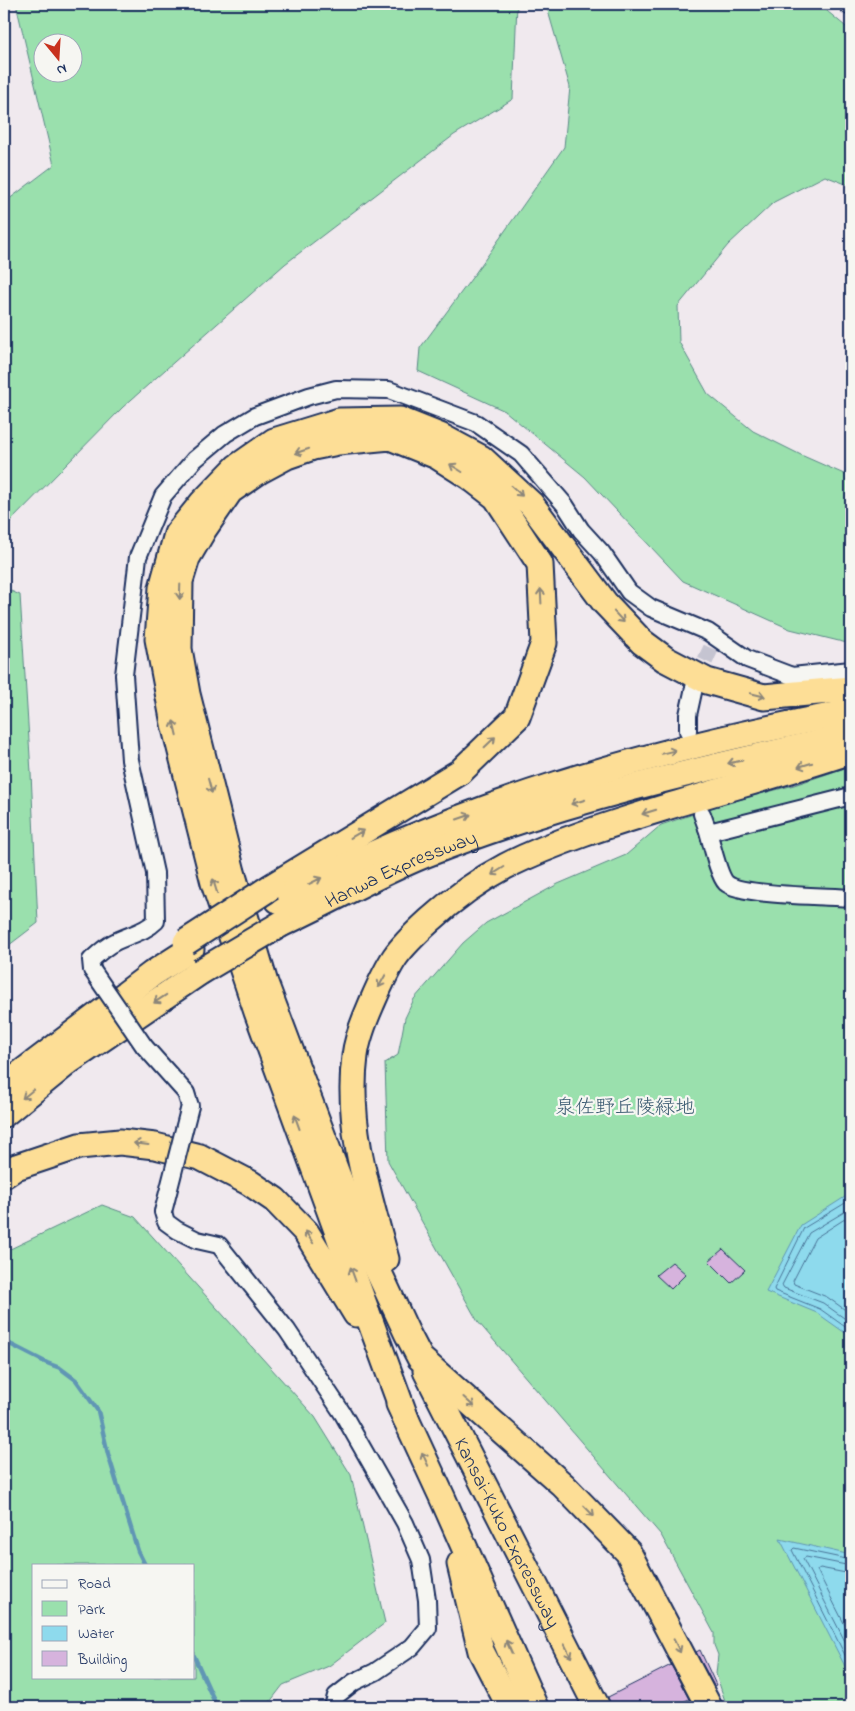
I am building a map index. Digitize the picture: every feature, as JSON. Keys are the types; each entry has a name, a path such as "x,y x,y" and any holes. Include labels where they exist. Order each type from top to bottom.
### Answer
{"highway":[{"path":"406,1418 256,1012 214,883 174,724 158,639 162,588 177,534 203,502 237,468 274,441 339,421 400,420 440,436 481,458 531,504 605,603 642,642 665,659 708,681 764,697 851,689"},
{"path":"275,905 460,772 516,717 544,643 540,564 496,497 470,477 437,456 390,437 338,442 313,447 287,456 259,471 230,491 187,558 180,580 179,649 187,694 225,845 266,983 354,1219 407,1333"},
{"name":"Hanwa Expressway","path":"11,1078 152,974 188,945 275,905 371,854 418,834 531,793 648,757 851,712"},
{"name":"Hanwa Expressway","path":"4,1114 68,1062 200,972 275,905 422,856 541,813 666,778 851,736"},
{"path":"407,1333 364,1179 358,1150 354,1113 355,1054 378,987 395,957 442,909 506,866 590,832 642,814 851,751"},
{"path":"10,1171 79,1146 120,1142 155,1146 200,1157 250,1182 275,1200 306,1232 354,1310 406,1418"},
{"name":"Kansai-Kuko Expressway","path":"407,1333 597,1707"},
{"path":"420,1358 564,1486 628,1552 709,1707"},
{"name":"Kansai-Kuko Expressway","path":"406,1418 536,1707"},
{"path":"443,1499 481,1651 510,1707"}],"street":[{"path":"847,4 851,8"},
{"path":"333,1707 336,1696 354,1682 375,1672 412,1647 428,1628 427,1600 421,1560 405,1523 343,1414 287,1330 219,1245 197,1240 166,1222 163,1212 190,1106 186,1093 144,1046 92,970 92,960 100,952 156,921 155,873 130,760 124,675 138,557 163,496 200,455 225,434 255,416 309,396 336,390 389,390 476,422 521,454 565,505 581,530 602,553 629,592 651,608 708,632 713,643 747,659 792,676 851,670"},
{"path":"688,730 688,715 695,683"},
{"path":"851,796 713,831 704,821 721,875 725,882 734,888 742,891 764,893 851,898"}],"green space":[{"path":"16,4 517,4 513,99 454,135 285,264 123,407 4,528 4,203 54,165 34,82 82,82 82,32 32,32 32,72"},
{"path":"546,4 822,4 827,11 851,31 851,186 825,176 774,202 728,245 678,306 679,342 708,394 753,431 844,474 851,474 851,644 790,629 683,581 585,477 505,411 418,371 420,348 564,147 570,87"},
{"path":"4,588 20,595 38,923 4,949"},
{"name":"泉佐野丘陵緑地","path":"851,766 851,1707 727,1707 716,1674 718,1655 714,1645 714,1633 661,1535 478,1322 388,1161 385,1063 398,1055 405,1018 414,999 463,943 486,923 558,884 626,855 661,825 723,804 794,785"},
{"path":"102,1205 135,1217 315,1417 351,1475 385,1623 329,1666 283,1685 266,1707 4,1707 4,1252"}],"water":[{"path":"848,1195 851,1198 851,1337 817,1313 766,1292 801,1225"},
{"path":"780,1539 851,1555 851,1678"}],"building":[{"path":"723,1249 745,1270 731,1283 709,1261"},
{"path":"672,1262 686,1274 671,1289 656,1275"},
{"path":"700,1650 716,1685 714,1686 696,1652"},
{"path":"671,1665 689,1699 673,1707 611,1707 608,1697"}],"waterway":[{"path":"4,1341 60,1368 76,1380 98,1411 108,1454 138,1551 144,1564"},
{"path":"195,1658 217,1707"}],"tunnel":[{"path":"695,683 711,648"}]}
